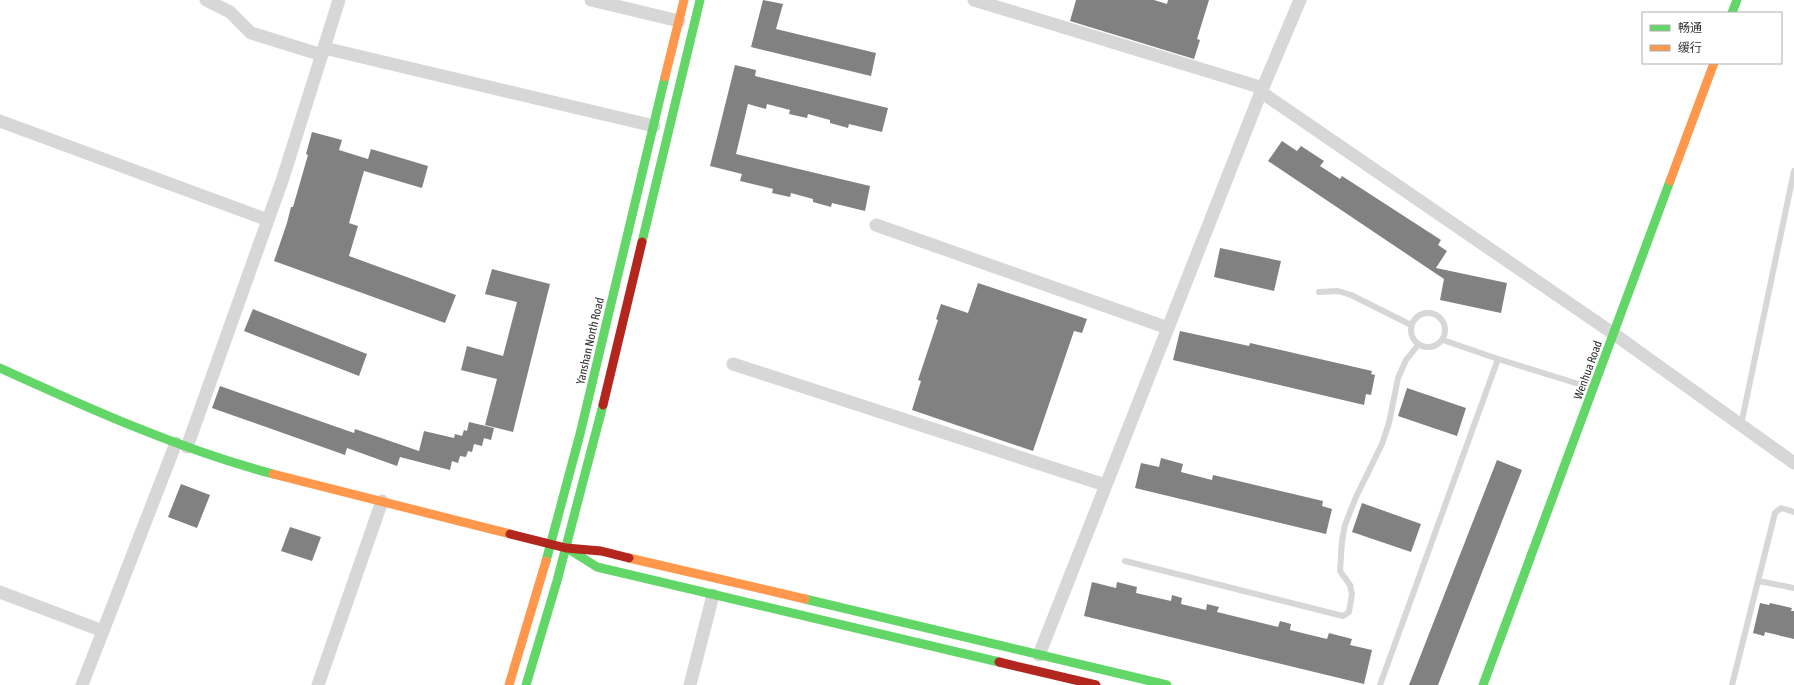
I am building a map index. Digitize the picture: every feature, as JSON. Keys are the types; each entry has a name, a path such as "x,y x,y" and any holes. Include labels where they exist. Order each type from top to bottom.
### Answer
{"main road":[{"name":"Yanshan North Road","path":"509,685 551,544 582,426 684,0"},
{"path":"526,685 566,548 595,438 700,0"},
{"path":"1732,12 1737,0"},
{"name":"Wenhua Road","path":"1483,685 1714,64"},
{"path":"0,368 97,411 182,445 262,471 566,548 601,551 1167,685"},
{"path":"566,548 597,567 1096,685"}],"street":[{"path":"206,0 230,12 251,33 323,51 654,126"},
{"path":"82,685 103,631 182,445 284,178 339,0"},
{"path":"591,0 679,21"},
{"path":"974,0 1262,90 1614,334 1794,463"},
{"path":"1039,655 1262,90 1300,0"},
{"path":"0,122 268,220"},
{"path":"876,225 1168,328"},
{"path":"734,364 1106,485"},
{"path":"318,685 382,501"},
{"path":"0,592 103,631"},
{"path":"690,685 713,595"}],"lane":[{"path":"1742,425 1794,172"},
{"path":"1319,292 1338,291 1351,295 1411,324"},
{"path":"1430,312 1436,315 1444,323 1445,334 1442,340 1439,344 1430,347 1418,345 1411,334 1411,324 1417,316 1423,313 1430,312"},
{"path":"1442,340 1498,359 1594,388"},
{"path":"1125,561 1343,616 1349,612 1352,594 1350,585 1340,571 1342,541 1345,525 1356,497 1382,444 1389,423 1398,378 1406,360 1418,345"},
{"path":"1380,685 1498,359"},
{"path":"1732,685 1775,513 1781,508 1794,512"},
{"path":"1759,580 1794,588"}],"building":[{"path":"763,0 783,4 776,29 876,53 871,76 751,47"},
{"path":"1076,0 1154,0 1167,4 1168,0 1209,0 1197,39 1200,40 1194,59 1070,21"},
{"path":"735,65 756,70 755,76 888,108 882,132 849,124 848,128 830,123 830,120 808,114 807,118 789,114 790,110 767,104 766,109 748,104 736,154 870,186 865,211 832,203 831,207 813,202 813,199 791,193 790,197 772,193 773,189 740,181 742,174 710,166"},
{"path":"312,132 342,140 339,150 368,159 371,149 428,166 422,188 364,171 349,223 358,226 349,256 456,295 445,323 274,261 291,207 293,207 308,155 306,154"},
{"path":"1282,141 1297,151 1301,146 1324,161 1320,166 1340,179 1342,176 1441,240 1438,245 1447,251 1436,268 1507,283 1501,313 1440,300 1444,279 1268,161"},
{"path":"1220,248 1281,261 1274,291 1214,277"},
{"path":"492,269 550,284 513,432 485,425 497,379 461,370 467,346 503,356 517,302 485,294"},
{"path":"978,283 1087,319 1082,333 1074,331 1033,451 912,410 921,381 918,380 938,320 936,319 941,304 968,313"},
{"path":"253,309 367,354 359,376 244,331"},
{"path":"1180,331 1249,346 1250,343 1372,371 1371,374 1375,375 1371,395 1366,394 1364,405 1173,360"},
{"path":"220,386 354,433 355,429 419,451 424,431 454,438 455,434 462,436 464,430 467,431 469,422 494,428 491,440 484,438 482,446 474,444 472,452 468,451 466,457 460,456 458,463 452,461 450,470 400,457 397,466 347,448 345,455 212,408"},
{"path":"1407,388 1466,408 1457,436 1398,416"},
{"path":"1161,458 1183,464 1181,472 1212,480 1213,475 1323,501 1322,506 1332,509 1326,534 1135,488 1141,463 1159,467"},
{"path":"1497,460 1522,470 1438,685 1409,685"},
{"path":"181,484 210,495 197,528 168,517"},
{"path":"1362,503 1421,524 1411,552 1352,532"},
{"path":"290,527 321,537 312,561 281,551"},
{"path":"1092,582 1116,588 1117,582 1137,587 1136,593 1171,601 1172,595 1182,598 1181,604 1206,610 1207,604 1219,607 1217,612 1278,627 1280,621 1291,624 1290,630 1327,639 1329,633 1352,639 1350,645 1372,650 1364,684 1084,616"},
{"path":"1760,603 1769,605 1770,603 1792,608 1791,611 1794,611 1794,639 1765,632 1764,636 1753,633"}],"traffic: fast":[{"path":"642,242 700,0"},
{"path":"1732,12 1737,0"},
{"path":"546,561 580,434 665,77"},
{"path":"1483,685 1670,181"},
{"path":"0,368 134,427 203,453 273,474"},
{"path":"526,685 557,581 603,405"},
{"path":"570,550 597,567 999,662"},
{"path":"805,599 1167,685"}],"traffic: slow":[{"path":"665,77 684,0"},
{"path":"1670,181 1714,64"},
{"path":"273,474 510,534"},
{"path":"629,558 805,599"},
{"path":"509,685 546,561"}],"traffic: jam":[{"path":"603,405 642,242"},
{"path":"510,534 566,548 601,551 629,558"},
{"path":"999,662 1096,685"}]}
